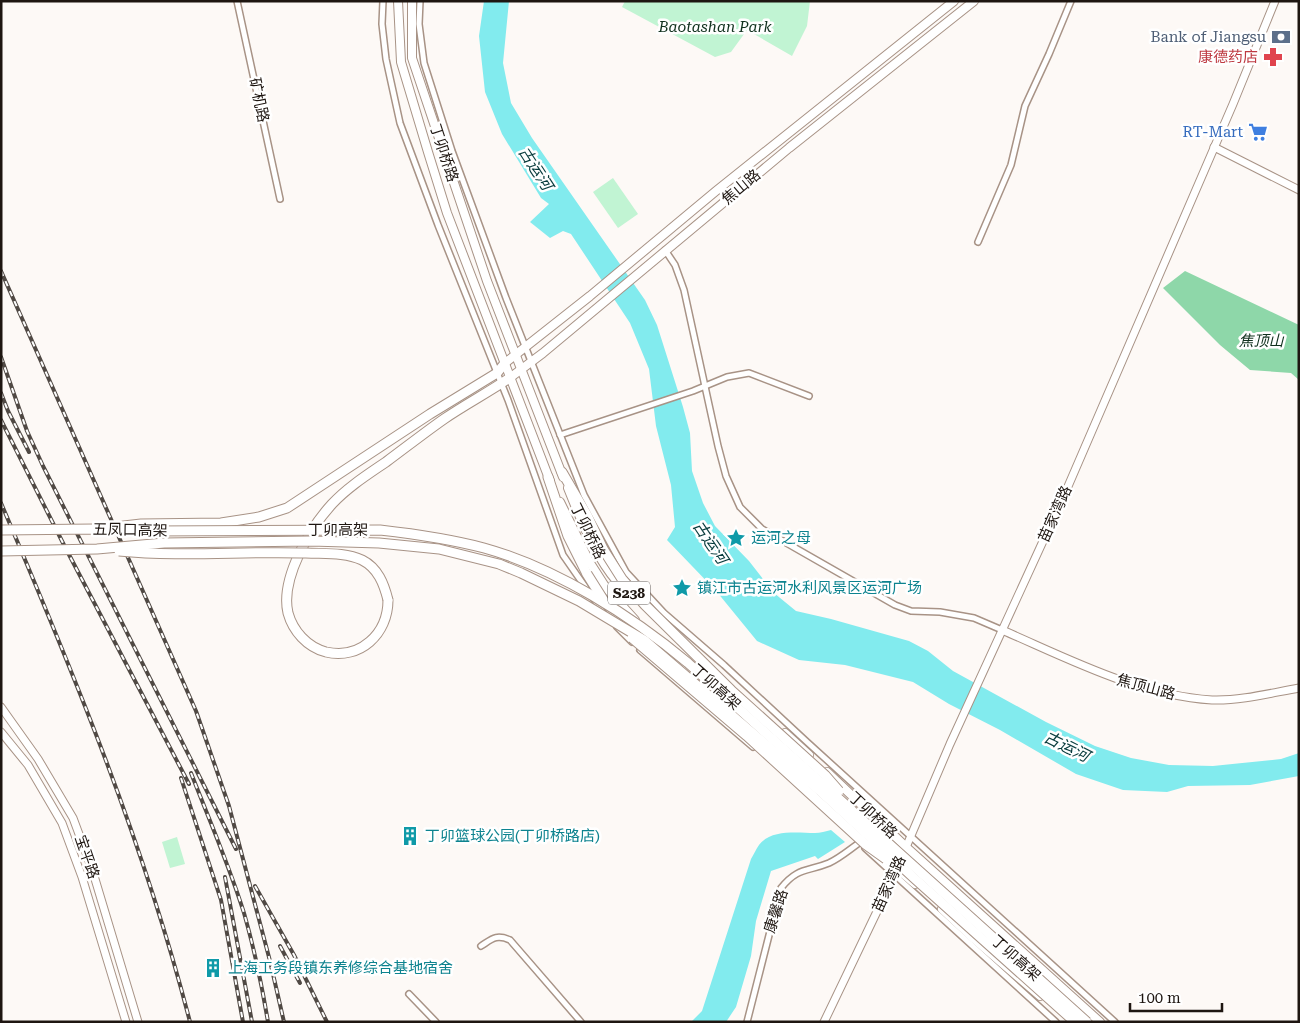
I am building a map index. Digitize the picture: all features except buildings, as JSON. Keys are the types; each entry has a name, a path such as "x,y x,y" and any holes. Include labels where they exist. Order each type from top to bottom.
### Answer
{"highway":[{"path":"94,530 141,524 221,523 259,517 287,508 430,414 497,374 506,362"},
{"path":"96,549 154,555 282,552 345,554 363,560 376,571 384,582 388,600 388,613 376,635 365,646 351,652 338,654 323,651 310,645 298,633 290,620 286,605 288,589 296,562 314,529 332,504 350,487 445,418 511,377"},
{"path":"562,472 587,515 603,549 622,579 644,605 731,690 825,775 862,818"},
{"path":"548,476 568,536 606,604 631,637 747,736 865,844 914,878"},
{"name":"五凤口高架","path":"1,530 258,530"},
{"name":"丁卯高架","path":"258,530 380,530 414,534 485,548 530,566 600,600 657,636 862,818 1087,1022"},
{"name":"五凤口高架","path":"1,551 96,549 164,543 256,542"},
{"name":"丁卯高架","path":"256,542 369,542 440,549 499,564 542,582 598,612 644,640 683,672 820,791 1075,1022"}],"main road":[{"name":"丁卯桥路","path":"398,1 403,71 447,212 506,362 548,476 582,548 606,588 638,622 895,872 922,889 974,939 1069,1022"},
{"name":"丁卯桥路","path":"412,1 412,58 487,281 579,516 612,576 651,617 798,745 906,847 1100,1022"},
{"name":"焦山路","path":"506,362 526,348 638,254 954,1"},
{"name":"焦山路","path":"511,377 789,148 974,1"}],"street":[{"name":"矿机路","path":"237,1 280,199"},
{"path":"383,1 382,24 386,59 400,123 438,225 508,400 563,555 607,618 653,663 794,783 859,843 895,872 1056,1022"},
{"path":"420,1 419,24 427,72 452,151 531,362 584,495 626,572 664,613 724,665 1116,1022"},
{"path":"978,242 1011,165 1024,106 1049,54 1071,1"},
{"name":"苗家湾路","path":"824,1022 911,837 964,712 1066,491 1275,1"},
{"path":"1214,147 1299,190"},
{"path":"665,250 675,265 684,290 726,476 740,507 762,530 895,605 911,611 940,612 974,618 1002,630"},
{"path":"560,435 673,398 727,377 749,373 809,396"},
{"name":"焦顶山路","path":"1002,630 1110,677 1181,696 1214,700 1248,697 1299,688"},
{"name":"宝平路","path":"1,707 38,759 73,818 92,869 138,1022"},
{"name":"宝平路","path":"1,732 28,765 62,823 82,877 126,1022"},
{"name":"康馨路","path":"747,1022 781,888 789,878 800,871 836,860 859,843"},
{"path":"481,946 494,937 502,936 510,940 581,1022"},
{"path":"409,994 436,1022"}],"green space":[{"name":"Baotashan Park","path":"625,1 810,1 807,26 792,56 747,30 731,52 715,57 622,7"},
{"path":"613,178 638,214 618,228 593,192"},
{"name":"焦顶山","path":"1185,271 1299,325 1299,380 1291,373 1250,370 1220,345 1163,288"},
{"path":"177,837 185,864 170,868 162,842"}],"water":[{"name":"古运河","path":"484,1 509,1 503,63 511,103 532,138 645,300 657,325 690,433 692,471 703,503 715,526 749,561 774,593 796,611 909,641 928,651 953,671 1046,722 1095,746 1131,758 1169,765 1213,766 1281,759 1299,753 1299,776 1250,785 1188,786 1167,792 1123,790 1076,774 913,682 845,665 799,660 757,641 717,592 667,540 675,527 671,485 656,426 649,369 630,323 571,234 563,231 550,238 530,222 549,204 541,198 502,134 485,92 479,36"},
{"path":"831,830 845,842 818,859 815,856 771,871 756,921 751,956 736,1007 726,1022 691,1022 702,1011 751,859 759,845 770,836 777,834 817,833"}],"railway":[{"path":"1,271 196,711 229,806 284,1022"},
{"path":"1,357 27,431 43,466 236,849"},
{"path":"1,393 29,452"},
{"path":"1,420 189,784"},
{"path":"1,503 80,694 129,824 172,955 190,1022"},
{"path":"191,773 244,913 258,967 268,1022"},
{"path":"181,778 221,900 243,1022"},
{"path":"225,877 252,1022"},
{"path":"255,886 294,955 327,1022"},
{"path":"280,946 300,983"}],"place":[{"name":"Bank of Jiangsu","path":"1281,37"},
{"name":"康德药店","path":"1273,57"},
{"name":"RT-Mart","path":"1258,132"},
{"name":"运河之母","path":"736,538"},
{"name":"镇江市古运河水利风景区运河广场","path":"682,588"},
{"name":"丁卯篮球公园(丁卯桥路店)","path":"410,836"},
{"name":"上海工务段镇东养修综合基地宿舍","path":"213,968"}]}
